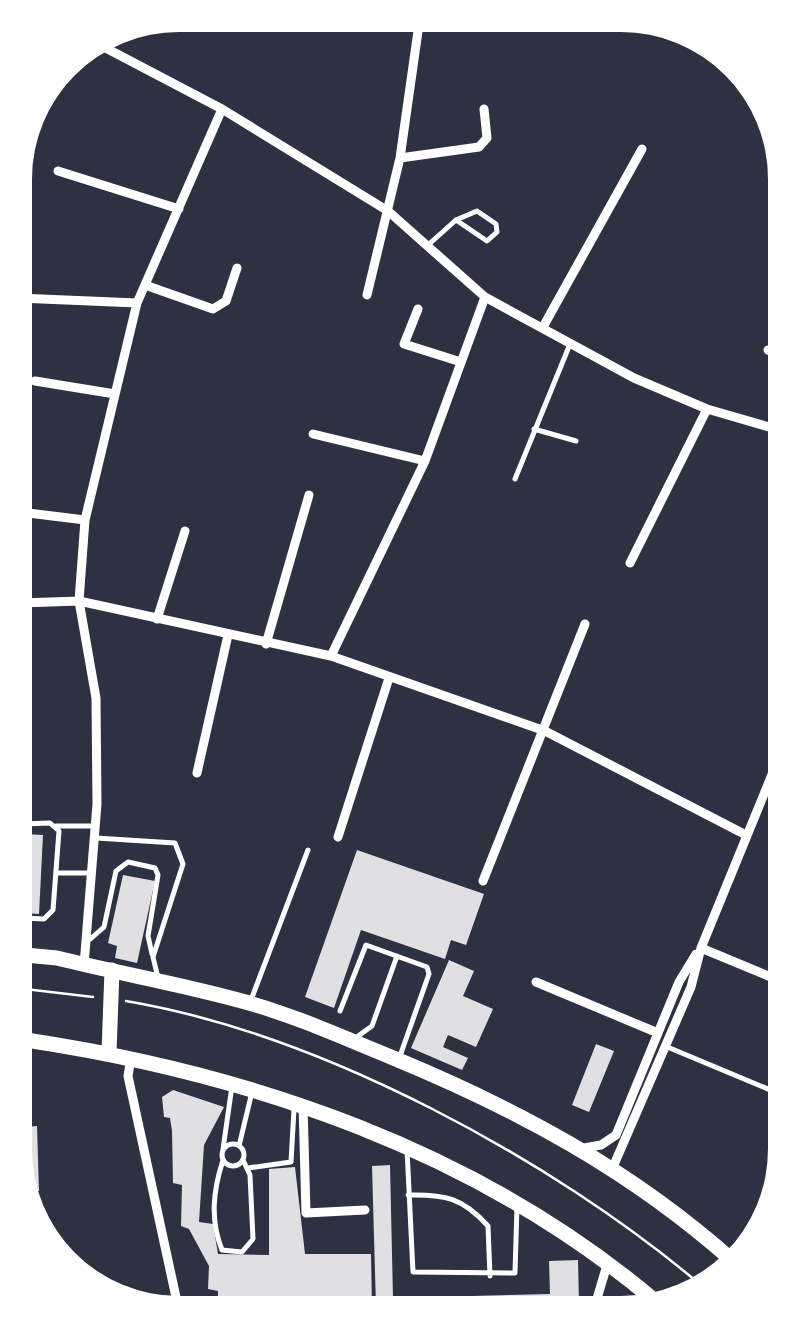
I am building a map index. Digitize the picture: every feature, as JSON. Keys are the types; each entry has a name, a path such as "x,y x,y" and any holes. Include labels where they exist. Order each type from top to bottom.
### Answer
{"main road":[{"path":"32,956 159,980 250,1003 398,1060 504,1106 583,1148 694,1226 723,1253"},
{"path":"109,1052 112,970"},
{"path":"32,1041 109,1052 232,1083 298,1103 406,1146 517,1205 646,1293"}],"street":[{"path":"367,295 400,158 418,33"},
{"path":"110,50 222,109 388,211 486,297 570,344 707,408 768,427"},
{"path":"84,964 96,832 96,698 79,601 86,520 137,303 222,109"},
{"path":"400,158 479,147 487,138 484,109"},
{"path":"544,327 642,149"},
{"path":"58,170 179,209"},
{"path":"146,284 214,309 226,301 237,268"},
{"path":"331,656 425,461 486,297"},
{"path":"32,299 137,303"},
{"path":"418,309 404,344 461,362"},
{"path":"35,382 114,394"},
{"path":"630,563 707,408"},
{"path":"313,434 425,461"},
{"path":"266,644 308,495"},
{"path":"32,513 86,520"},
{"path":"157,619 185,531"},
{"path":"32,602 79,601 331,656 545,731 746,835"},
{"path":"483,882 586,624"},
{"path":"197,773 228,634"},
{"path":"338,837 390,678"},
{"path":"613,1167 691,987 701,948 767,784"},
{"path":"701,948 767,976"},
{"path":"583,1148 601,1145 616,1135 679,982 701,948"},
{"path":"536,982 658,1034"},
{"path":"131,1058 128,1076 176,1296"},
{"path":"298,1103 306,1213 365,1210"},
{"path":"598,1296 607,1265"}],"lane":[{"path":"428,245 456,220 477,211 496,224 496,232 487,241 456,220"},
{"path":"515,479 570,344"},
{"path":"534,429 576,442"},
{"path":"32,825 159,840 175,844 182,851 183,864 153,957"},
{"path":"32,917 49,916 57,873 56,826"},
{"path":"250,1003 308,850"},
{"path":"88,942 104,927 116,871 128,862 155,868 158,884 148,936 159,980"},
{"path":"57,873 93,873"},
{"path":"340,1012 364,947 430,970 398,1060"},
{"path":"351,1041 372,1026 397,956"},
{"path":"665,1046 767,1088"},
{"path":"232,1083 214,1210 222,1250 242,1252 253,1239 248,1168 240,1146 253,1089"},
{"path":"248,1168 291,1162 298,1103"},
{"path":"222,1151 230,1144 240,1146"},
{"path":"406,1146 413,1272 514,1274 517,1205"},
{"path":"222,1160 230,1166 243,1160"},
{"path":"408,1195 440,1194 470,1206 488,1226 490,1276"}],"path":[{"path":"32,990 160,1007 260,1034 357,1074 534,1165 592,1201 691,1277"}],"building":[{"path":"32,834 43,835 39,914 32,914"},
{"path":"357,850 484,894 466,945 451,940 445,959 361,930 334,1008 305,997"},
{"path":"123,875 155,881 137,963 115,958 117,946 108,943"},
{"path":"449,960 474,971 463,996 493,1009 476,1047 448,1035 443,1047 468,1058 462,1070 411,1048"},
{"path":"596,1044 614,1051 589,1112 572,1105"},
{"path":"173,1090 224,1107 204,1145 199,1222 213,1224 218,1254 269,1255 269,1169 295,1167 305,1254 371,1254 372,1296 218,1296 218,1291 208,1289 209,1266 189,1229 181,1226 182,1185 173,1183 172,1131 170,1118 164,1117 162,1097"},
{"path":"32,1126 37,1126 39,1189 35,1177"},
{"path":"390,1165 393,1296 376,1296 372,1166"},
{"path":"578,1260 579,1296 472,1296 550,1294 549,1261"}]}
